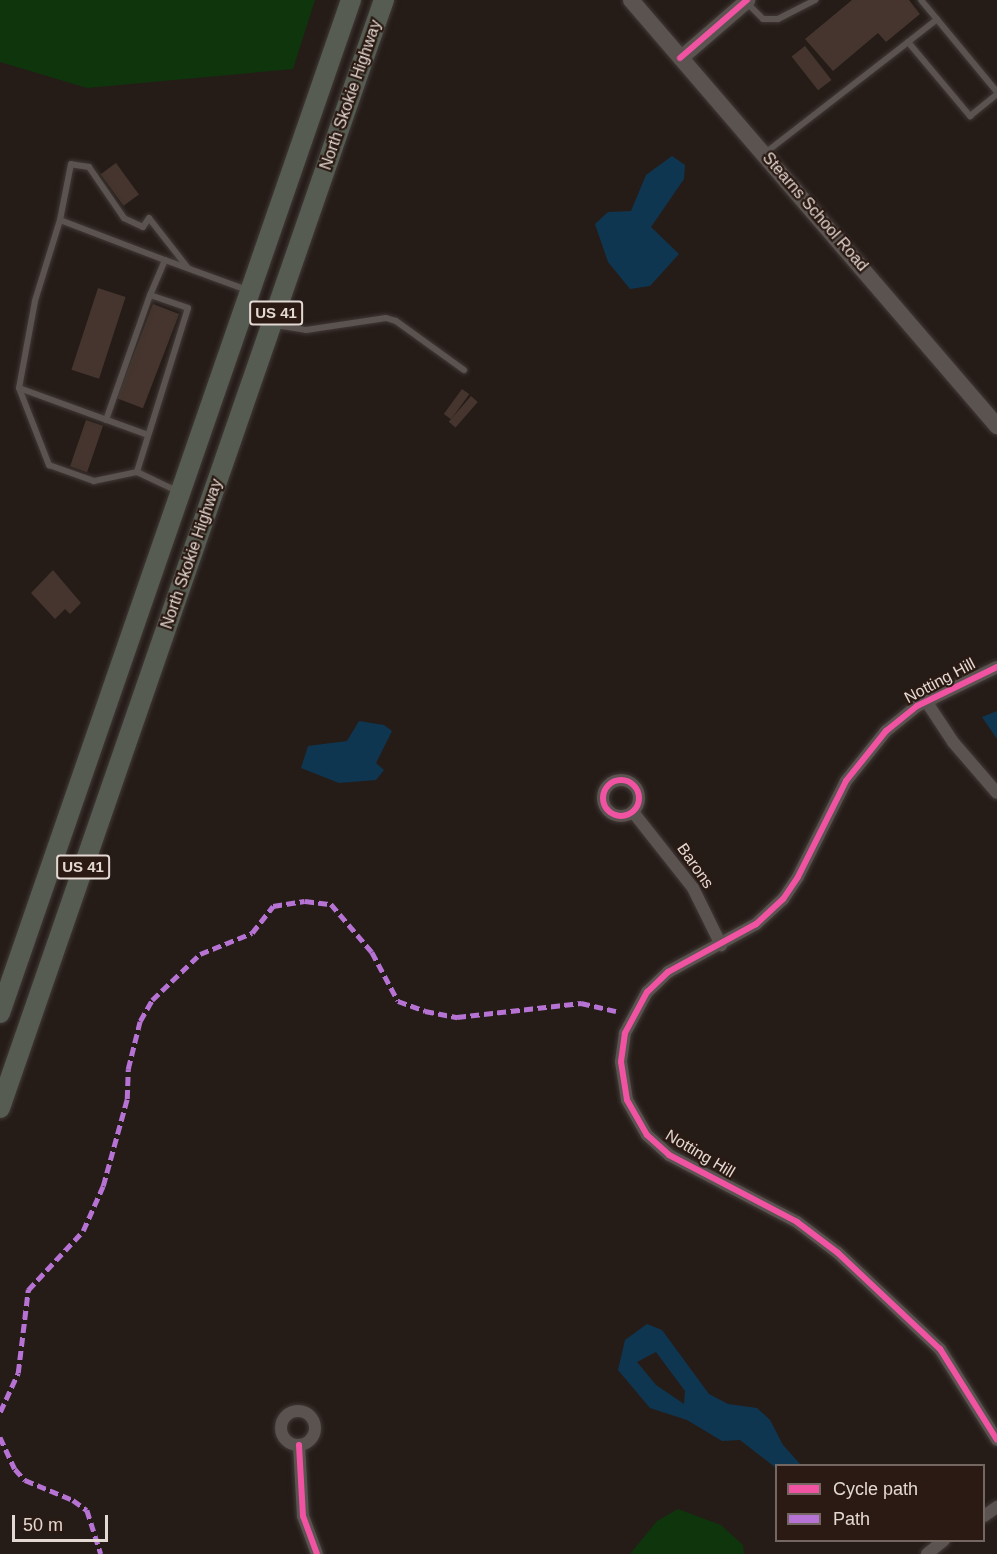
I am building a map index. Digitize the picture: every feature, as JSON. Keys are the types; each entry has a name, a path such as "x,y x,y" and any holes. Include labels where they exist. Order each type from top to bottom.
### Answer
{"highway":[{"name":"North Skokie Highway","path":"0,1013 351,0"},
{"name":"North Skokie Highway","path":"0,1108 384,0"}],"main road":[{"name":"Stearns School Road","path":"631,0 997,426"}],"street":[{"path":"680,58 746,1"},
{"name":"Notting Hill","path":"997,667 926,701 885,731 855,766 798,877 783,899 756,924 668,972 647,992 630,1019 621,1068 624,1090 638,1122 669,1155 796,1222 838,1253 940,1349 997,1440"},
{"path":"926,701 953,742 997,794"},
{"name":"Barons","path":"633,812 693,888 721,945"},
{"path":"299,1445 303,1516 317,1554"},
{"path":"927,1554 942,1542"}],"lane":[{"path":"746,1 763,19 778,19 815,0"},
{"path":"908,42 970,116 997,93 921,0"},
{"path":"764,154 937,19"},
{"path":"180,492 136,472 94,481 49,465 19,388 35,301 60,220 71,164 89,167 124,218 143,227 149,218 188,268"},
{"path":"60,220 250,291"},
{"path":"106,420 150,295 165,260"},
{"path":"136,472 188,308 150,295"},
{"path":"272,324 306,330 386,318 464,370"},
{"path":"19,388 148,435"}],"green space":[{"path":"0,0 315,0 293,69 87,88 0,62"},
{"path":"678,1509 721,1525 743,1545 744,1554 630,1554 657,1521"}],"water":[{"path":"672,156 685,165 684,179 651,227 679,254 650,286 630,289 608,262 595,224 608,212 631,211 646,175"},
{"path":"997,711 997,739 982,717"},
{"path":"359,721 384,725 392,731 376,763 384,770 376,780 339,783 301,768 308,746 347,741"},
{"path":"647,1324 662,1330 709,1394 728,1404 757,1408 770,1420 783,1445 800,1464 775,1464 775,1467 740,1440 722,1441 687,1420 650,1408 618,1370 625,1340","holes":["656,1352 685,1391 684,1404 656,1385 637,1362"]}],"building":[{"path":"852,0 909,0 920,14 886,42 878,33 833,71 805,39"},
{"path":"805,46 831,80 818,90 792,56"},
{"path":"116,163 139,195 124,206 101,174"},
{"path":"98,288 126,297 99,379 71,370"},
{"path":"153,304 179,314 143,408 117,398"},
{"path":"462,389 469,394 451,419 444,414"},
{"path":"471,396 478,402 455,428 449,422"},
{"path":"86,420 103,426 87,472 70,466"},
{"path":"53,570 81,603 70,614 65,609 55,619 31,593"}],"marked path":[{"path":"0,1412 18,1373 28,1290 83,1231 103,1186 127,1099 128,1069 140,1021 152,1000 200,954 252,933 273,906 305,901 331,904 372,952 398,1001 425,1011 457,1017 581,1003 616,1011"},
{"path":"0,1437 15,1469 25,1480 73,1500 87,1510 101,1554"}],"cycle path":[{"path":"680,58 747,0"},
{"path":"997,667 917,706 886,731 846,781 798,877 783,899 756,924 668,972 647,992 625,1033 621,1062 627,1100 647,1135 669,1155 797,1222 838,1253 940,1349 997,1440"},
{"path":"621,780 634,785 639,798 634,811 621,816 608,811 603,798 608,785 621,780"},
{"path":"299,1445 303,1516 317,1554"}]}
